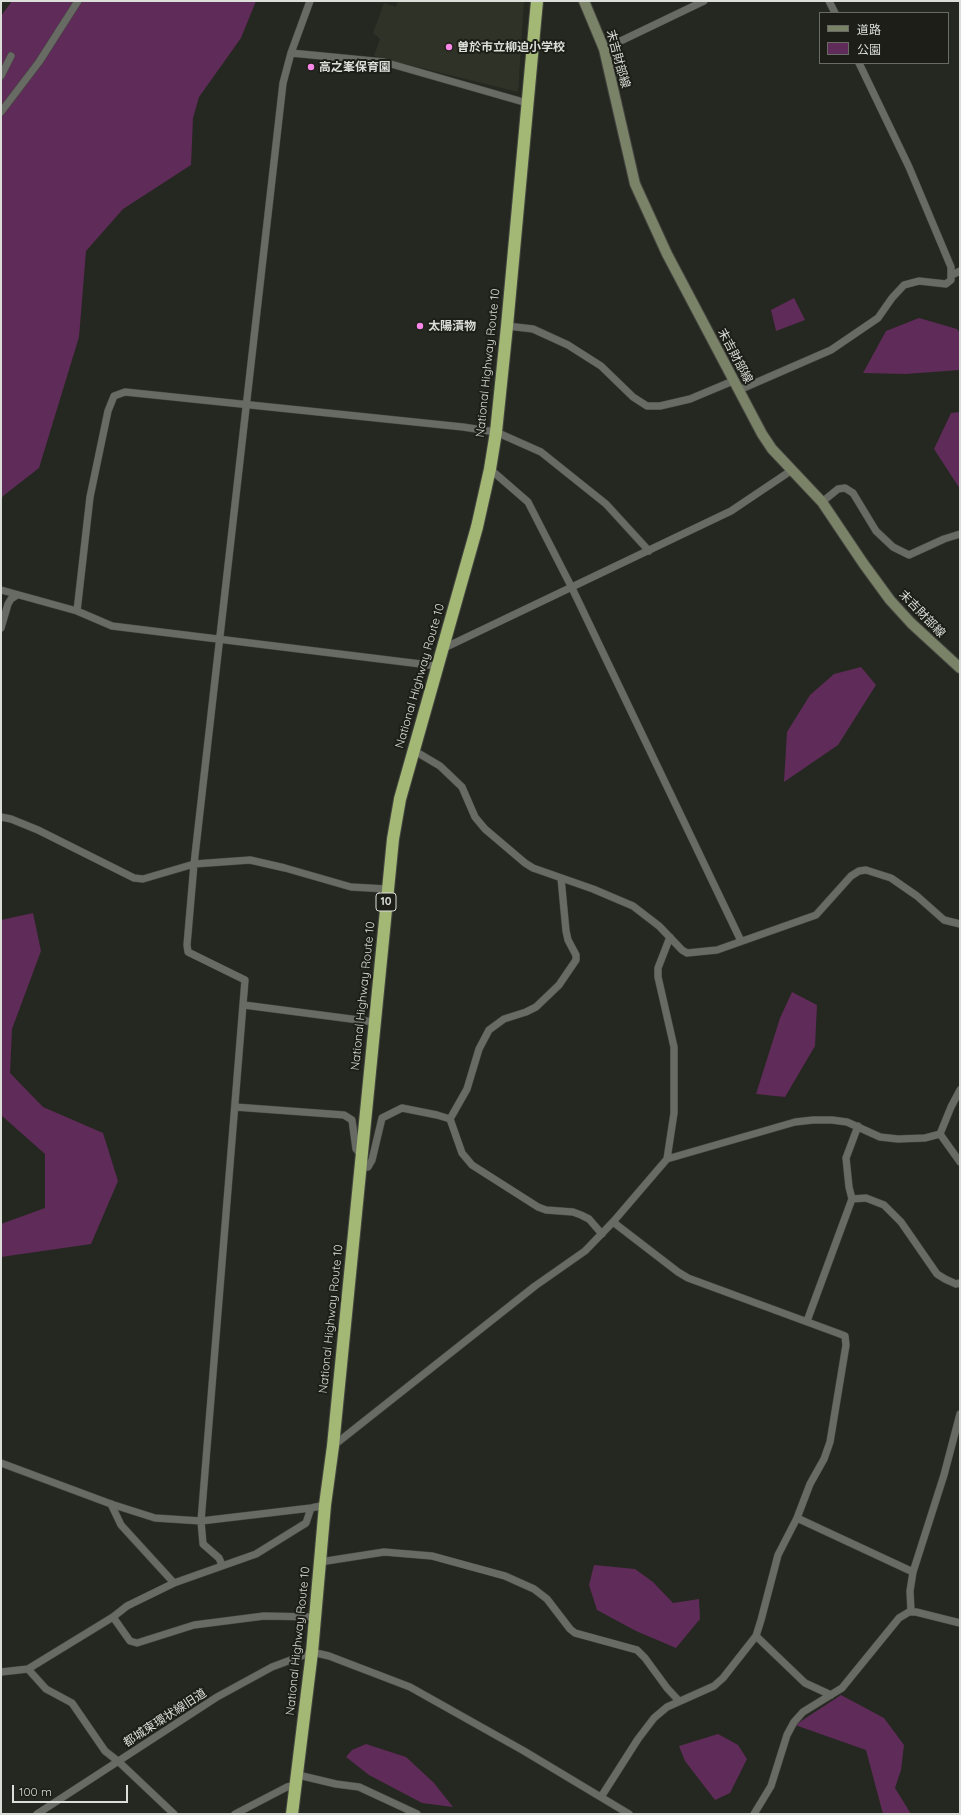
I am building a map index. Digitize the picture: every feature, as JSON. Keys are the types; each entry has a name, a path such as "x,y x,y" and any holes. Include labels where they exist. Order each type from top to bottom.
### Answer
{"highway":[{"name":"National Highway Route 10","path":"292,1814 312,1652 325,1505 333,1446 393,839 400,799 477,527 490,469 496,432 507,326 536,1"}],"main road":[{"name":"末吉財部線","path":"584,1 604,49 635,184 668,254 733,380 772,449 822,502 890,600 911,623 960,668"}],"street":[{"path":"1,112 39,62 78,1"},
{"path":"222,1565 219,1558 203,1544 201,1521 245,980 188,952 188,945 194,864 283,83 291,52 310,1"},
{"path":"604,49 704,1"},
{"path":"829,1 834,12"},
{"path":"291,52 384,62 527,104"},
{"path":"1,76 11,56"},
{"path":"739,390 831,350 878,318 892,298 904,285 919,281 946,284 952,280 951,267 909,167 859,64"},
{"path":"952,275 960,271"},
{"path":"507,326 533,329 568,345 601,366 632,397 647,406 660,406 690,399 733,380"},
{"path":"77,611 90,497 108,411 114,396 125,392 463,427 496,432 541,452 606,504 649,551"},
{"path":"490,469 528,502 572,588 741,941"},
{"path":"442,650 731,511 792,470"},
{"path":"822,502 838,489 845,488 853,493 876,531 893,547 909,555 944,539 960,534"},
{"path":"1,590 77,611 112,626 438,666"},
{"path":"1,628 8,604 11,599 18,595"},
{"path":"413,750 440,766 462,787 475,817 485,829 525,863 533,868 617,898 633,906 652,920 682,950 691,954 717,950 816,915 851,876 859,871 866,870 891,878 917,896 944,920 960,924"},
{"path":"1,817 11,819 38,830 134,878 142,879 194,864 250,860 285,868 350,887 387,889"},
{"path":"561,878 566,931 568,940 576,955 576,960 559,985 536,1007 504,1019 489,1030 479,1048 467,1089 450,1119 462,1153 472,1165 538,1207 546,1210 573,1212 589,1219 602,1234"},
{"path":"333,1446 535,1286 585,1251 613,1222 667,1159 674,1113 674,1047 658,977 658,968 670,937"},
{"path":"244,1005 374,1022"},
{"path":"940,1134 960,1090"},
{"path":"235,1107 344,1115 352,1120 356,1149 361,1155"},
{"path":"360,1168 368,1167 372,1160 382,1118 402,1108 450,1119"},
{"path":"667,1159 795,1122 832,1120 858,1126 880,1137 898,1139 925,1138 940,1134"},
{"path":"807,1321 852,1199 849,1187 846,1158 858,1126"},
{"path":"940,1134 960,1162"},
{"path":"852,1199 866,1198 884,1205 901,1222 937,1274 945,1279 960,1284"},
{"path":"601,1797 645,1729 667,1707 714,1686 723,1678 756,1636 778,1555 797,1518 810,1484 824,1459 830,1442 846,1345 845,1336 688,1278 613,1222"},
{"path":"911,1612 910,1591 913,1572 944,1475 960,1414"},
{"path":"1,1463 111,1504 155,1518 201,1521 325,1505"},
{"path":"111,1504 121,1525 174,1582"},
{"path":"1,1672 28,1669 114,1617 127,1606 174,1582 256,1554 306,1523 311,1508"},
{"path":"797,1518 913,1572"},
{"path":"320,1562 384,1552 432,1556 505,1576 534,1589 547,1599 564,1623 575,1633 637,1650 646,1658 667,1688 680,1701"},
{"path":"754,1814 771,1786 787,1735 794,1722 803,1712 842,1688 899,1618 911,1612 932,1615 960,1623"},
{"path":"114,1617 130,1641 137,1643 194,1625 264,1616 315,1617"},
{"path":"756,1636 806,1683 831,1695"},
{"path":"312,1652 330,1656 410,1687 456,1712 629,1814"},
{"name":"都城東環状線旧道","path":"37,1814 217,1697 272,1667 312,1652"},
{"path":"28,1669 46,1689 72,1703 105,1750 174,1814"},
{"path":"235,1814 297,1780 359,1787 417,1814"}],"shaded area":[{"name":"曽於市立柳迫小学校","path":"398,1 524,1 518,92 374,56 380,39 373,33 384,3 396,7"}],"green space":[{"path":"12,1 256,1 241,38 199,97 193,118 191,165 123,209 86,251 79,337 39,468 3,496 1,500 1,16"},
{"path":"794,298 805,320 776,331 771,310"},
{"path":"919,318 957,329 960,333 960,370 905,374 863,373 886,331"},
{"path":"960,412 960,489 934,449 951,413"},
{"path":"861,667 876,685 838,745 784,782 787,732 810,695 834,674"},
{"path":"33,913 41,951 12,1029 10,1073 43,1107 103,1133 118,1181 91,1244 1,1257 1,1224 45,1208 45,1154 1,1115 1,920"},
{"path":"792,992 817,1005 815,1046 785,1097 756,1094 780,1018"},
{"path":"594,1565 635,1569 653,1582 673,1603 699,1599 700,1619 676,1648 636,1631 597,1610 589,1585"},
{"path":"841,1695 884,1718 904,1745 901,1770 895,1788 911,1814 883,1814 866,1750 795,1725"},
{"path":"718,1734 738,1745 747,1759 730,1793 715,1800 685,1761 679,1746"},
{"path":"366,1744 406,1757 434,1783 453,1807 422,1803 369,1775 346,1757 352,1750"}],"place":[{"name":"曽於市立柳迫小学校","path":"449,47"},
{"name":"高之峯保育園","path":"311,67"},
{"name":"太陽漬物","path":"420,326"}]}
